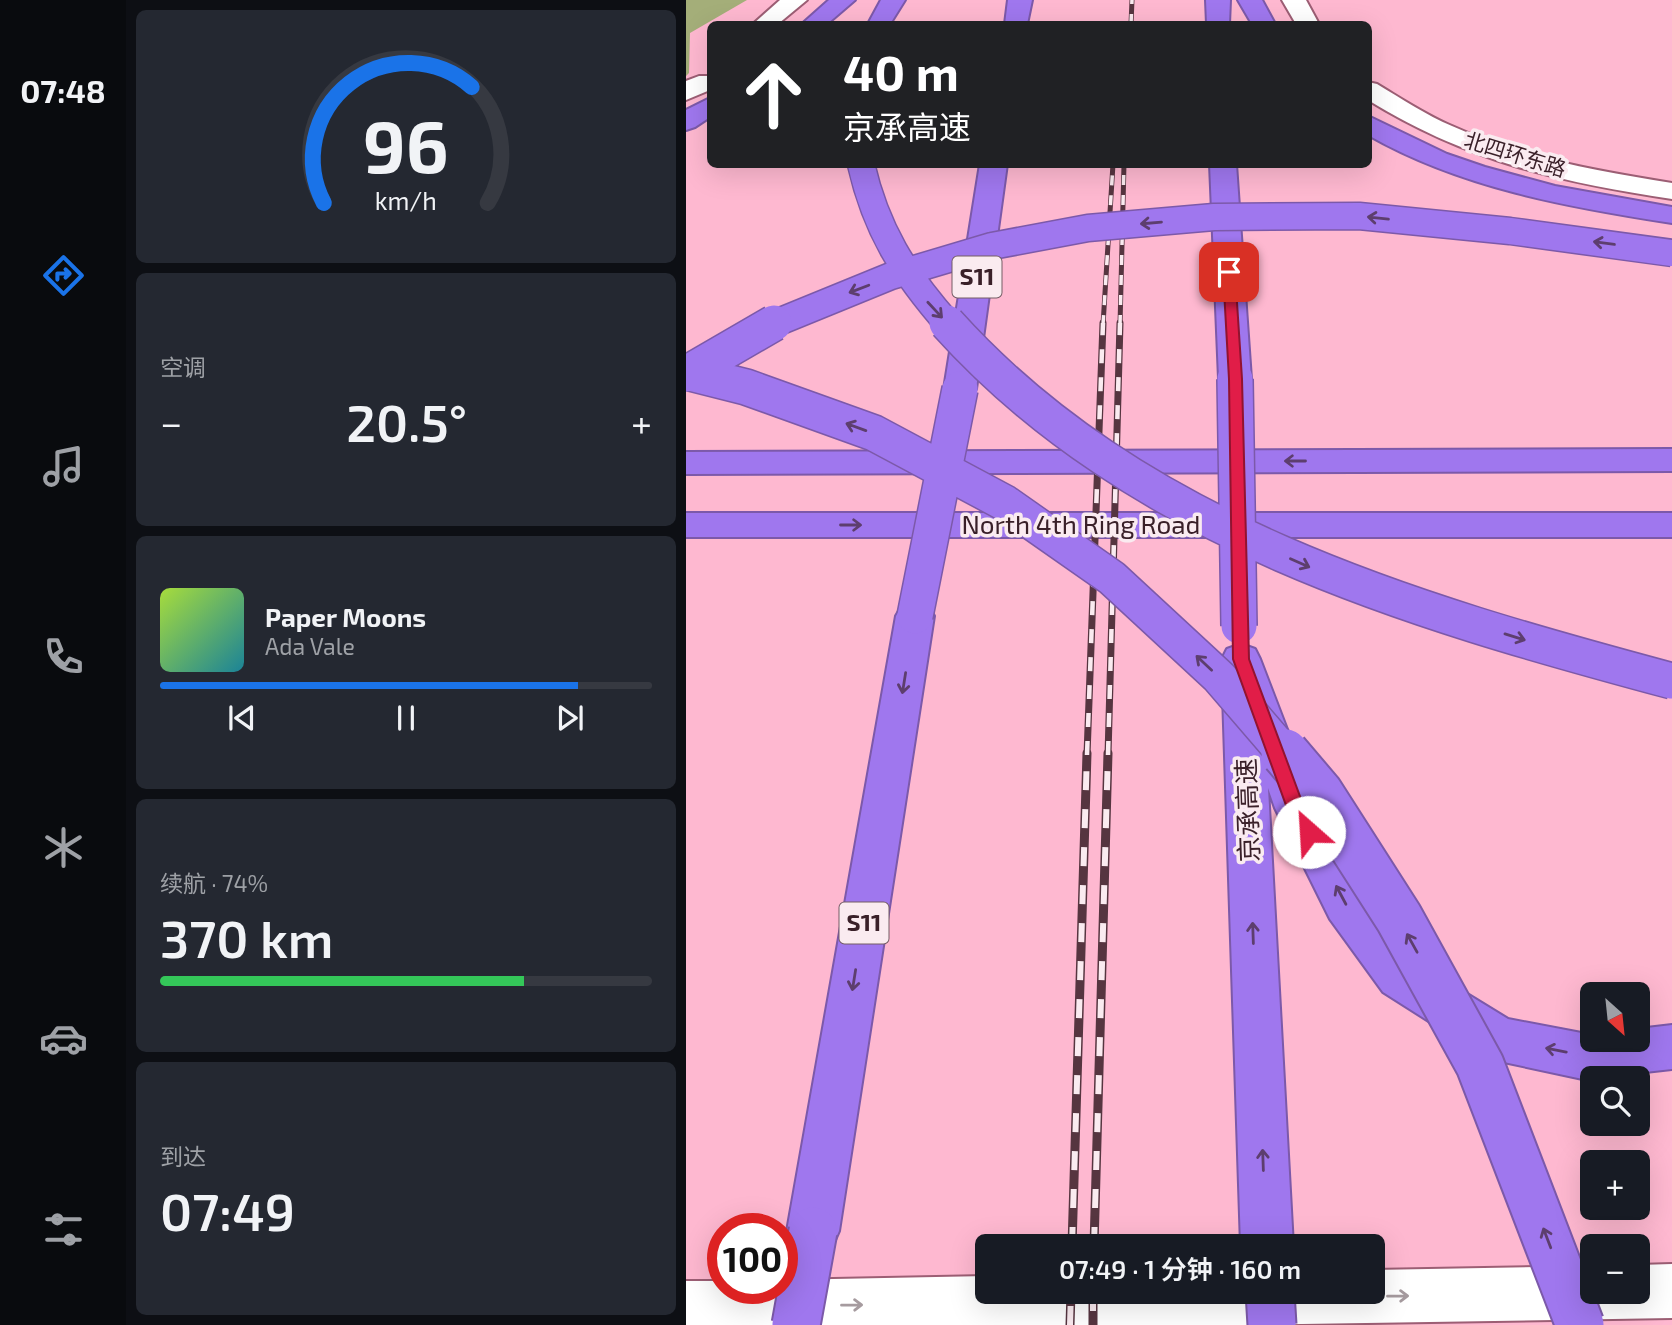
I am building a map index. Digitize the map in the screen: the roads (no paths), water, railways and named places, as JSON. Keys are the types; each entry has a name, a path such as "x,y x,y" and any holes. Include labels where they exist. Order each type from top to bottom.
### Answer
{"highway":[{"path":"817,21 843,0"},
{"path":"881,21 893,0"},
{"path":"1016,21 1020,0"},
{"path":"1218,0 1218,21"},
{"path":"1250,0 1261,21"},
{"path":"686,122 705,91"},
{"path":"1372,126 1443,161 1539,190 1672,215"},
{"path":"862,168 867,197 888,249 935,310 994,374 1075,439 1166,497 1305,565 1436,613 1588,659 1672,681"},
{"name":"S11","path":"796,1325 915,616 960,389 993,168"},
{"name":"京承高速","path":"1223,168 1236,379 1240,643 1266,1234"},
{"path":"686,373 777,321 891,276 992,246 1088,228 1214,217 1359,216 1510,231 1672,253"},
{"path":"686,373 746,387 874,433 1005,503 1112,578 1219,677 1319,793 1399,918 1480,1065 1580,1325"},
{"path":"686,463 1672,460"},
{"path":"686,525 1672,526"},
{"path":"1240,643 1296,808 1346,905 1399,977 1499,1039 1592,1058 1672,1047"},
{"path":"1271,1304 1272,1325"}],"street":[{"path":"768,21 795,0"},
{"path":"1294,0 1305,21"},
{"name":"北四环东路","path":"1372,91 1444,133 1524,161 1628,185 1672,191"},
{"path":"686,1308 1672,1291"}],"railway":[{"path":"1131,21 1132,0"},
{"path":"1103,325 1113,168"},
{"path":"1120,325 1124,168"},
{"path":"1087,755 1103,323"},
{"path":"1108,755 1120,323"},
{"path":"1072,1234 1087,753"},
{"path":"1094,1234 1108,753"},
{"path":"1070,1325 1071,1304"},
{"path":"1093,1304 1093,1325"}]}
